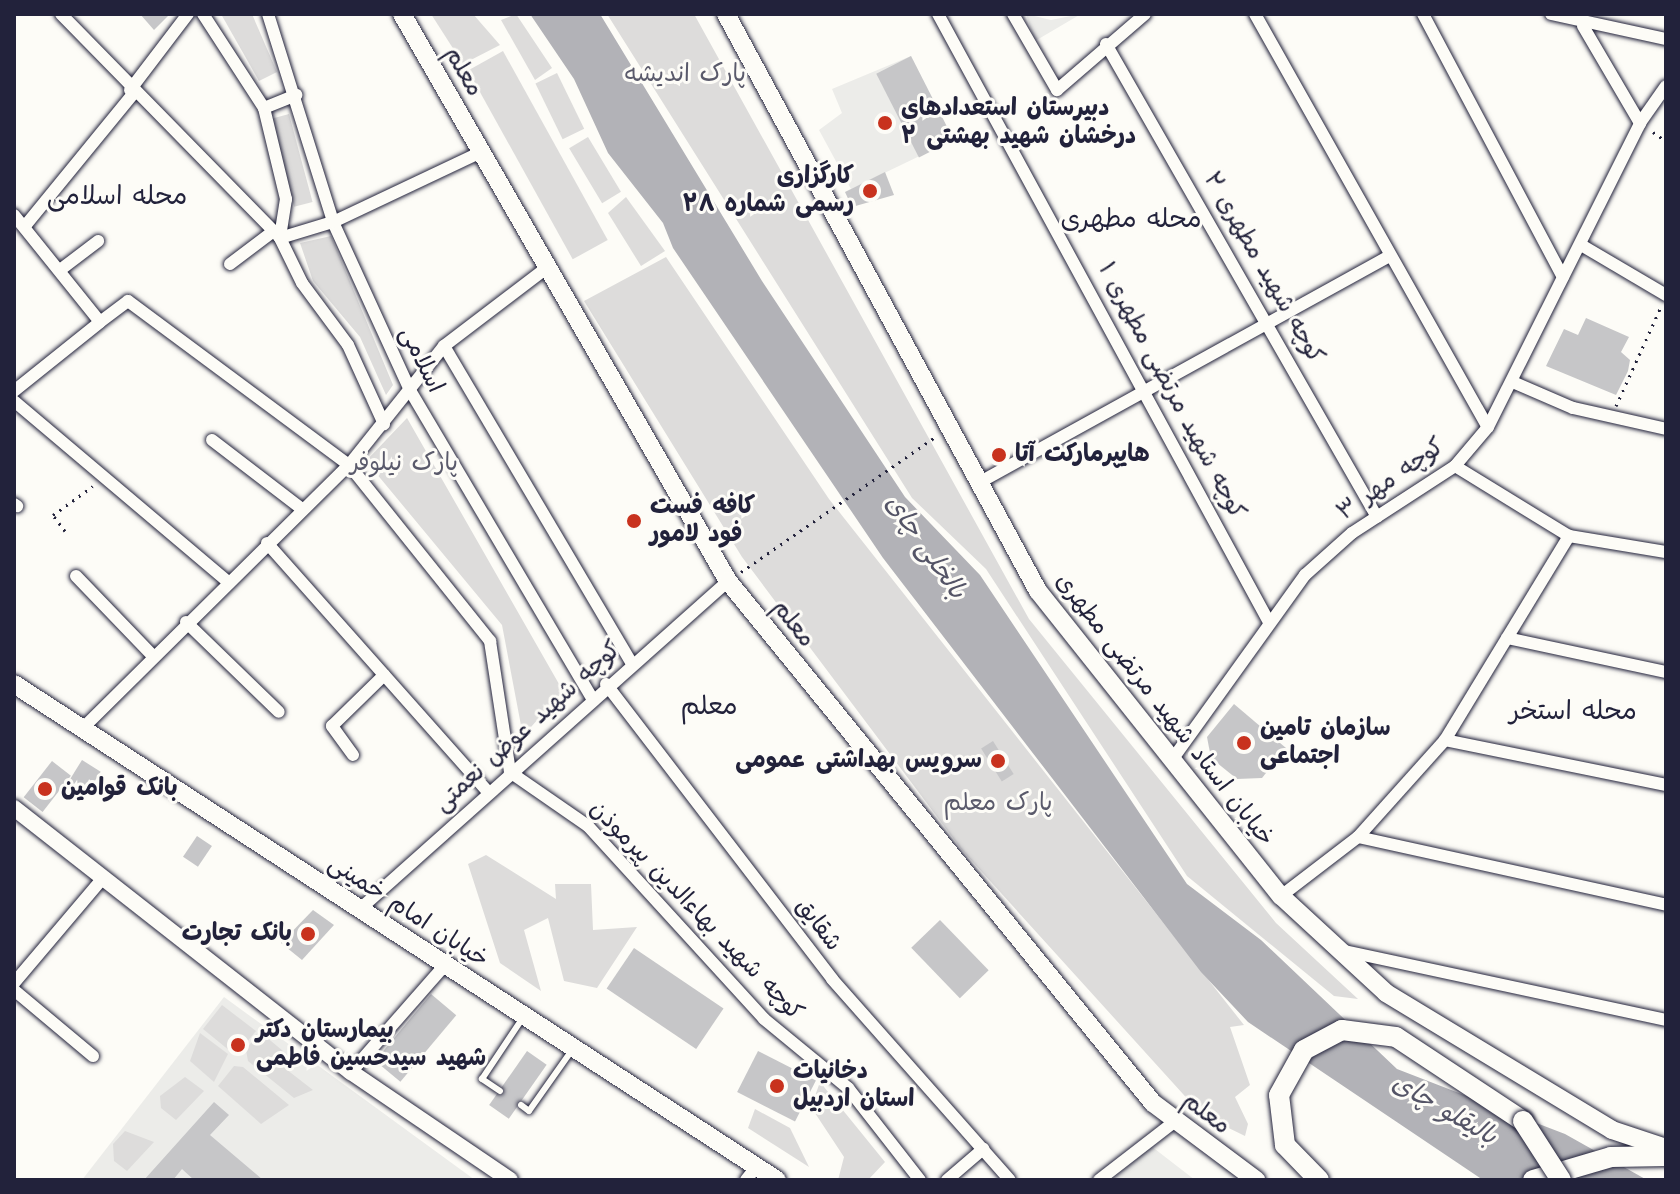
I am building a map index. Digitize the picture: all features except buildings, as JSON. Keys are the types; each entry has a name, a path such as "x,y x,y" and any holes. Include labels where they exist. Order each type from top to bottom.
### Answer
{"main road":[{"name":"معلم","path":"402,14 728,581 954,866 1174,1122 1246,1177"},
{"name":"خیابان استاد شهید مرتضی مطهری","path":"726,14 982,481 1038,591 1281,896 1333,949 1429,1020 1612,1130 1666,1148"},
{"name":"خیابان امام خمینی","path":"14,684 573,1048 751,1173 777,1180"},
{"path":"1319,1180 1285,1145 1279,1095 1304,1050 1356,1028 1396,1037 1523,1121 1561,1180"},
{"path":"1533,1180 1611,1157 1666,1156"}],"street":[{"path":"61,14 132,92 276,235 302,283 348,345 384,424"},
{"path":"25,226 132,92 188,14"},
{"path":"203,14 264,108 286,199 276,235"},
{"name":"اسلامی","path":"268,14 296,95 333,222 411,392 592,698"},
{"name":"کوچه شهید مرتضی مطهری ۱","path":"938,14 1147,389 1269,622"},
{"path":"1013,14 1057,90 1106,44 1145,14"},
{"path":"1255,14 1488,427"},
{"path":"1423,14 1563,277"},
{"path":"1551,14 1583,26 1666,39"},
{"path":"1583,26 1640,123"},
{"name":"کوچه شهید مطهری ۲","path":"1106,44 1270,321 1377,517"},
{"name":"کوچه مهر ۳","path":"1172,760 1269,622 1325,555 1455,466 1488,427 1515,383 1563,277 1640,123 1666,86"},
{"path":"264,108 296,95"},
{"path":"230,264 276,235 333,222 481,152"},
{"path":"14,215 100,322"},
{"path":"60,270 98,241"},
{"path":"1581,245 1666,295"},
{"path":"982,481 1389,256"},
{"path":"82,729 186,622 349,465 411,392 444,346 549,266"},
{"path":"14,391 128,301 349,465 490,641 510,772"},
{"path":"444,346 631,662"},
{"path":"1515,383 1611,417 1666,429"},
{"path":"14,401 228,582"},
{"path":"212,440 302,509"},
{"path":"1455,466 1569,536 1666,552"},
{"path":"1281,896 1358,837 1445,740 1569,536"},
{"path":"267,543 488,792"},
{"path":"76,576 153,656"},
{"name":"کوچه شهید عوض نعمتی","path":"360,909 606,684 728,581"},
{"path":"186,622 279,712"},
{"path":"1507,638 1666,672"},
{"path":"353,755 332,726 384,675"},
{"name":"شقایق","path":"606,684 832,979 1010,1180"},
{"path":"1445,740 1666,785"},
{"name":"کوچه شهید بهاءالدین پیرموذن","path":"510,772 588,826 764,1019 848,1088 920,1180"},
{"path":"14,808 351,1072 510,1180"},
{"path":"1358,837 1666,905"},
{"path":"14,983 104,877"},
{"path":"1333,949 1666,1020"},
{"path":"351,1072 445,965"},
{"path":"14,990 93,1056"},
{"path":"1099,1180 1174,1122"},
{"path":"947,1180 983,1149"}],"lane":[{"path":"500,1091 482,1079 524,1016"},
{"path":"521,1105 529,1111 573,1048"}],"path":[{"path":"1640,123 1666,141"},
{"path":"1611,417 1666,295"},
{"path":"728,581 951,425"},
{"path":"65,531 53,515 105,477"}],"shaded area":[{"path":"1026,14 1051,20 1081,14 1035,41"},
{"name":"دبیرستان استعدادهای درخشان شهید بهشتی ۲","path":"911,56 953,140 851,189 819,130 842,113 832,89"},
{"name":"بیمارستان دکتر شهید سیدحسین فاطمی","path":"224,997 475,1180 82,1180"},
{"path":"1151,1146 1195,1180 1112,1180"}],"green space":[{"path":"221,14 252,14 277,72 259,81"},
{"path":"431,14 473,14 500,45 463,64"},
{"path":"516,14 552,68 535,80 501,20"},
{"name":"پارک اندیشه","path":"607,14 694,14 1029,619 1276,923 1358,999 1334,996 1187,876 986,569 912,498"},
{"path":"503,51 608,240 573,259 468,70"},
{"path":"557,73 584,129 563,139 535,84"},
{"path":"289,114 313,202 294,207 271,119"},
{"path":"588,137 621,192 602,203 569,148"},
{"path":"626,197 665,251 641,266 608,213"},
{"name":"پارک نیلوفر","path":"331,236 393,385 386,395 360,337 313,281 300,243"},
{"name":"پارک معلم","path":"666,257 829,499 1244,1025 1230,1027 1250,1085 1235,1097 1248,1124 1245,1136 1202,1115 962,850 742,557 584,301"},
{"name":"پارک نیلوفر","path":"407,418 563,691 523,736 502,625 366,461"},
{"path":"486,855 556,899 555,884 591,884 593,930 637,927 597,988 564,981 548,918 524,930 541,991 500,963 468,864"},
{"path":"222,1005 256,1031 241,1049 230,1051 203,1029"},
{"path":"259,1031 289,1056 282,1066 313,1090 294,1098 248,1061 246,1050"},
{"path":"200,1033 228,1054 214,1082 190,1061"},
{"path":"234,1066 243,1067 289,1105 261,1124 218,1086"},
{"path":"185,1077 204,1091 176,1120 161,1108 160,1096"},
{"path":"820,1082 885,1162 868,1180 838,1180 844,1157 811,1107"},
{"path":"755,1109 790,1128 809,1167 748,1128"},
{"path":"125,1131 154,1142 127,1171 114,1161 113,1144"}],"water":[{"path":"530,14 600,14 762,281 905,497 980,575 1187,884 1261,940 1397,1069 1565,1134 1647,1180 1483,1180 1248,1022 1201,972 883,558 673,248 663,223 608,153 574,79"}],"place":[{"name":"دبیرستان استعدادهای درخشان شهید بهشتی ۲","path":"885,123"},
{"name":"کارگزاری رسمی شماره ۲۸","path":"870,191"},
{"name":"هایپرمارکت آتا","path":"999,455"},
{"name":"کافه فست فود لامور","path":"634,521"},
{"name":"سازمان تامین اجتماعی","path":"1244,743"},
{"name":"سرویس بهداشتی عمومی","path":"998,761"},
{"name":"بانک قوامین","path":"45,789"},
{"name":"بانک تجارت","path":"308,934"},
{"name":"بیمارستان دکتر شهید سیدحسین فاطمی","path":"238,1045"},
{"name":"دخانیات استان اردبیل","path":"777,1086"}],"district":[{"name":"محله اسلامی","path":"117,197"},
{"name":"محله مطهری","path":"1131,220"},
{"name":"معلم","path":"709,707"},
{"name":"محله استخر","path":"1573,712"}],"water label":[{"name":"بالخلی چای","path":"925,547"},
{"name":"بالیقلو چای","path":"1444,1110"}]}
